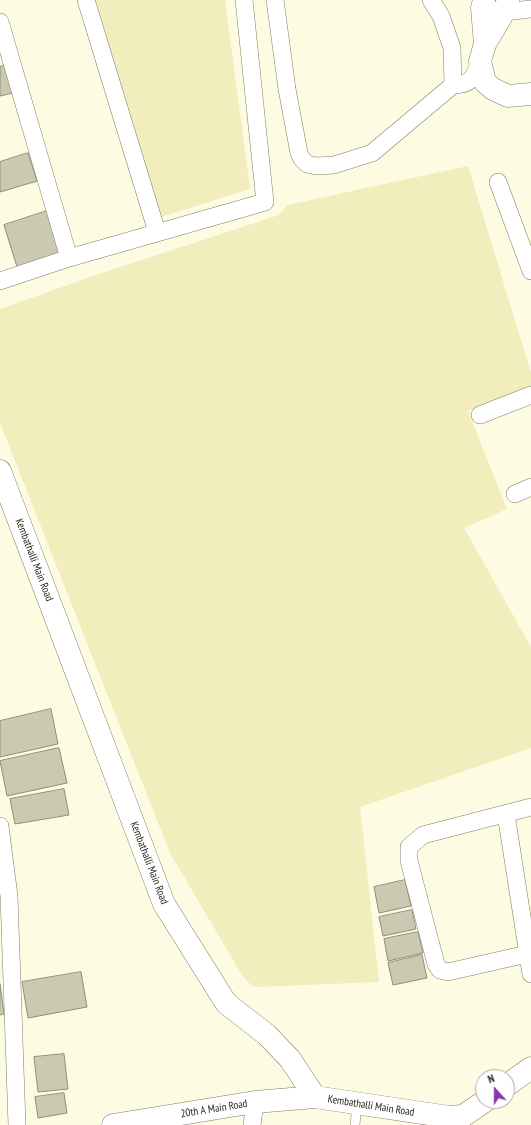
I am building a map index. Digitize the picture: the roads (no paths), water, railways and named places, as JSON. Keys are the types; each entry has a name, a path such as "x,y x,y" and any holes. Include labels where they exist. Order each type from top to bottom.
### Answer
{"street":[{"path":"86,0 157,232"},
{"path":"0,281 69,258 265,202 244,0"},
{"path":"275,0 287,89 299,153 307,164 316,166 334,165 372,153 453,85 466,84 470,81 482,52 506,6"},
{"path":"431,0 441,16 452,48 453,85"},
{"path":"531,9 483,4 482,52 485,82 493,89 508,96 531,94"},
{"path":"0,22 69,258"},
{"path":"498,182 531,272"},
{"path":"480,415 531,395"},
{"name":"Kembathalli Main Road","path":"0,471 164,904 226,1003 272,1040 290,1059 315,1097 357,1102 431,1116 449,1117 463,1120 476,1109"},
{"path":"515,494 531,487"},
{"path":"527,954 448,972 440,970 436,964 409,862 409,847 423,835 531,807"},
{"path":"506,814 528,929 527,954 531,974"},
{"path":"0,826 9,896 17,1125"},
{"path":"515,1079 531,1068"},
{"name":"20th A Main Road","path":"112,1125 255,1102 315,1097"},
{"path":"252,1125 255,1102"}],"lane":[{"path":"355,1125 357,1102"}]}
